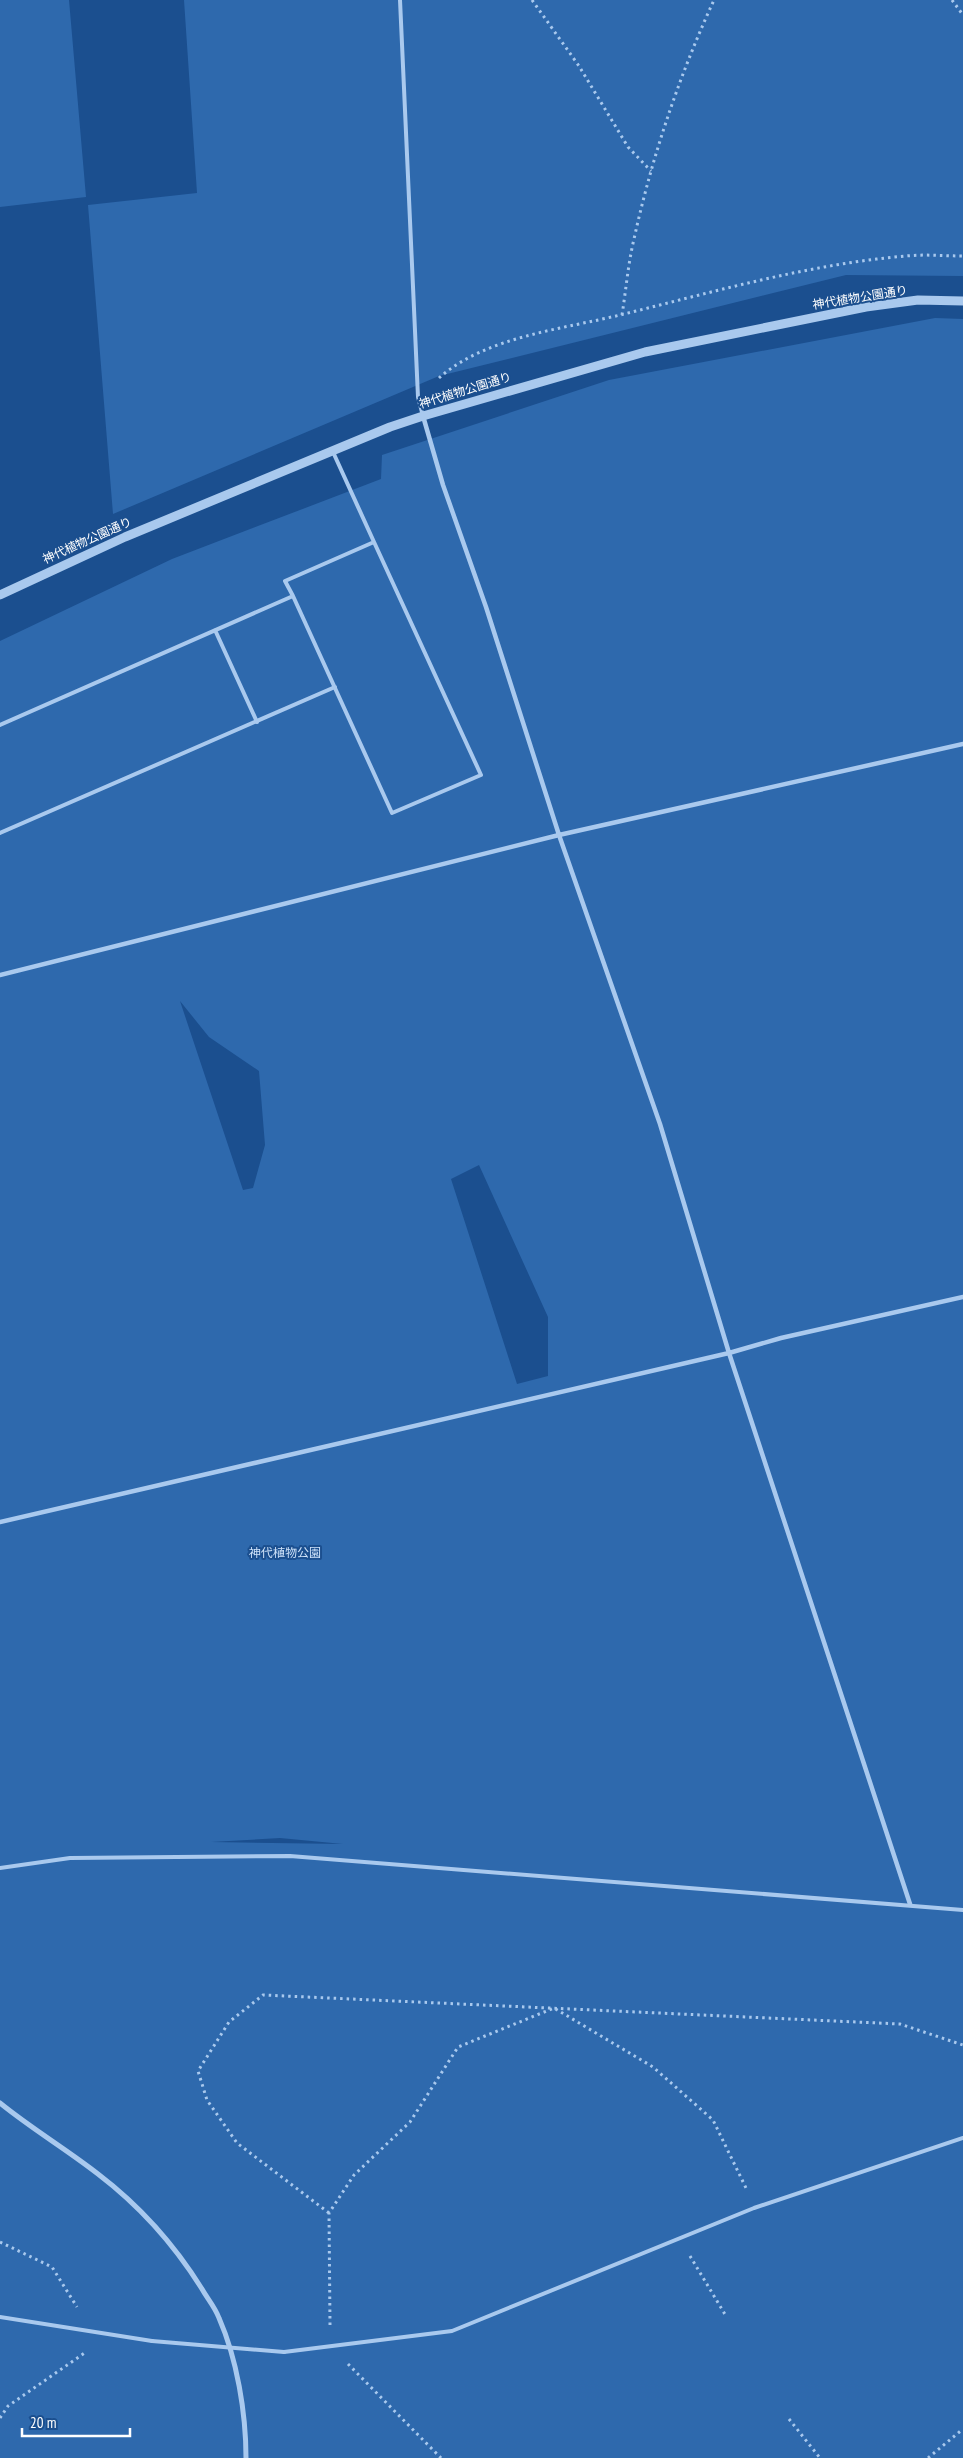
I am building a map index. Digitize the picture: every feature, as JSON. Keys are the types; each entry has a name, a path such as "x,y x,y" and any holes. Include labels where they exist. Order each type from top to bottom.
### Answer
{"street":[{"name":"神代植物公園通り","path":"0,595 125,536 332,451 423,416 538,381 673,346 866,307 918,300 963,301"},
{"path":"423,416 443,485 486,607 559,835 660,1124 729,1353 910,1904"},
{"path":"0,976 559,835 963,744"},
{"path":"0,1522 729,1353 781,1338 963,1298"},
{"path":"0,2103 27,2125 98,2174 129,2200 157,2226 190,2271 219,2317 235,2369 246,2426 246,2458"}],"lane":[{"path":"400,0 418,397 423,416"},
{"path":"332,451 374,542 481,775 392,813 285,581 374,542"},
{"path":"0,725 293,596"},
{"path":"215,630 257,722"},
{"path":"0,833 336,688"},
{"path":"0,1868 70,1858 290,1856 910,1904 963,1910"},
{"path":"0,2317 152,2341 284,2352 452,2331 754,2208 963,2138"}],"path":[{"path":"532,0 579,66 628,147 651,170"},
{"path":"622,315 633,240 651,170 687,60 714,0"},
{"path":"952,0 963,15"},
{"path":"418,397 448,370 470,357 522,337 622,315 723,289 848,262 908,255 963,256"},
{"path":"329,2213 237,2143 207,2100 198,2071 229,2022 263,1995 900,2024 963,2045"},
{"path":"554,2008 653,2067 713,2120 742,2176 754,2208"},
{"path":"441,2458 330,2346 329,2213 354,2175 410,2122 458,2047 554,2008"},
{"path":"680,2239 726,2316"},
{"path":"0,2242 52,2267 92,2331"},
{"path":"0,2418 8,2406 112,2334"},
{"path":"789,2419 820,2458"},
{"path":"928,2458 963,2429"}],"green space":[{"path":"0,0 69,0 86,197 0,207"},
{"path":"184,0 963,0 963,276 846,275 439,376 113,514 88,205 197,193"},
{"name":"神代植物公園","path":"935,318 963,319 963,2458 0,2458 0,641 172,559 381,479 382,455 609,380","holes":["180,1001 209,1037 259,1071 265,1145 253,1188 243,1190","479,1165 548,1317 548,1376 517,1384 451,1179","280,1838 343,1844 211,1842"]}]}
